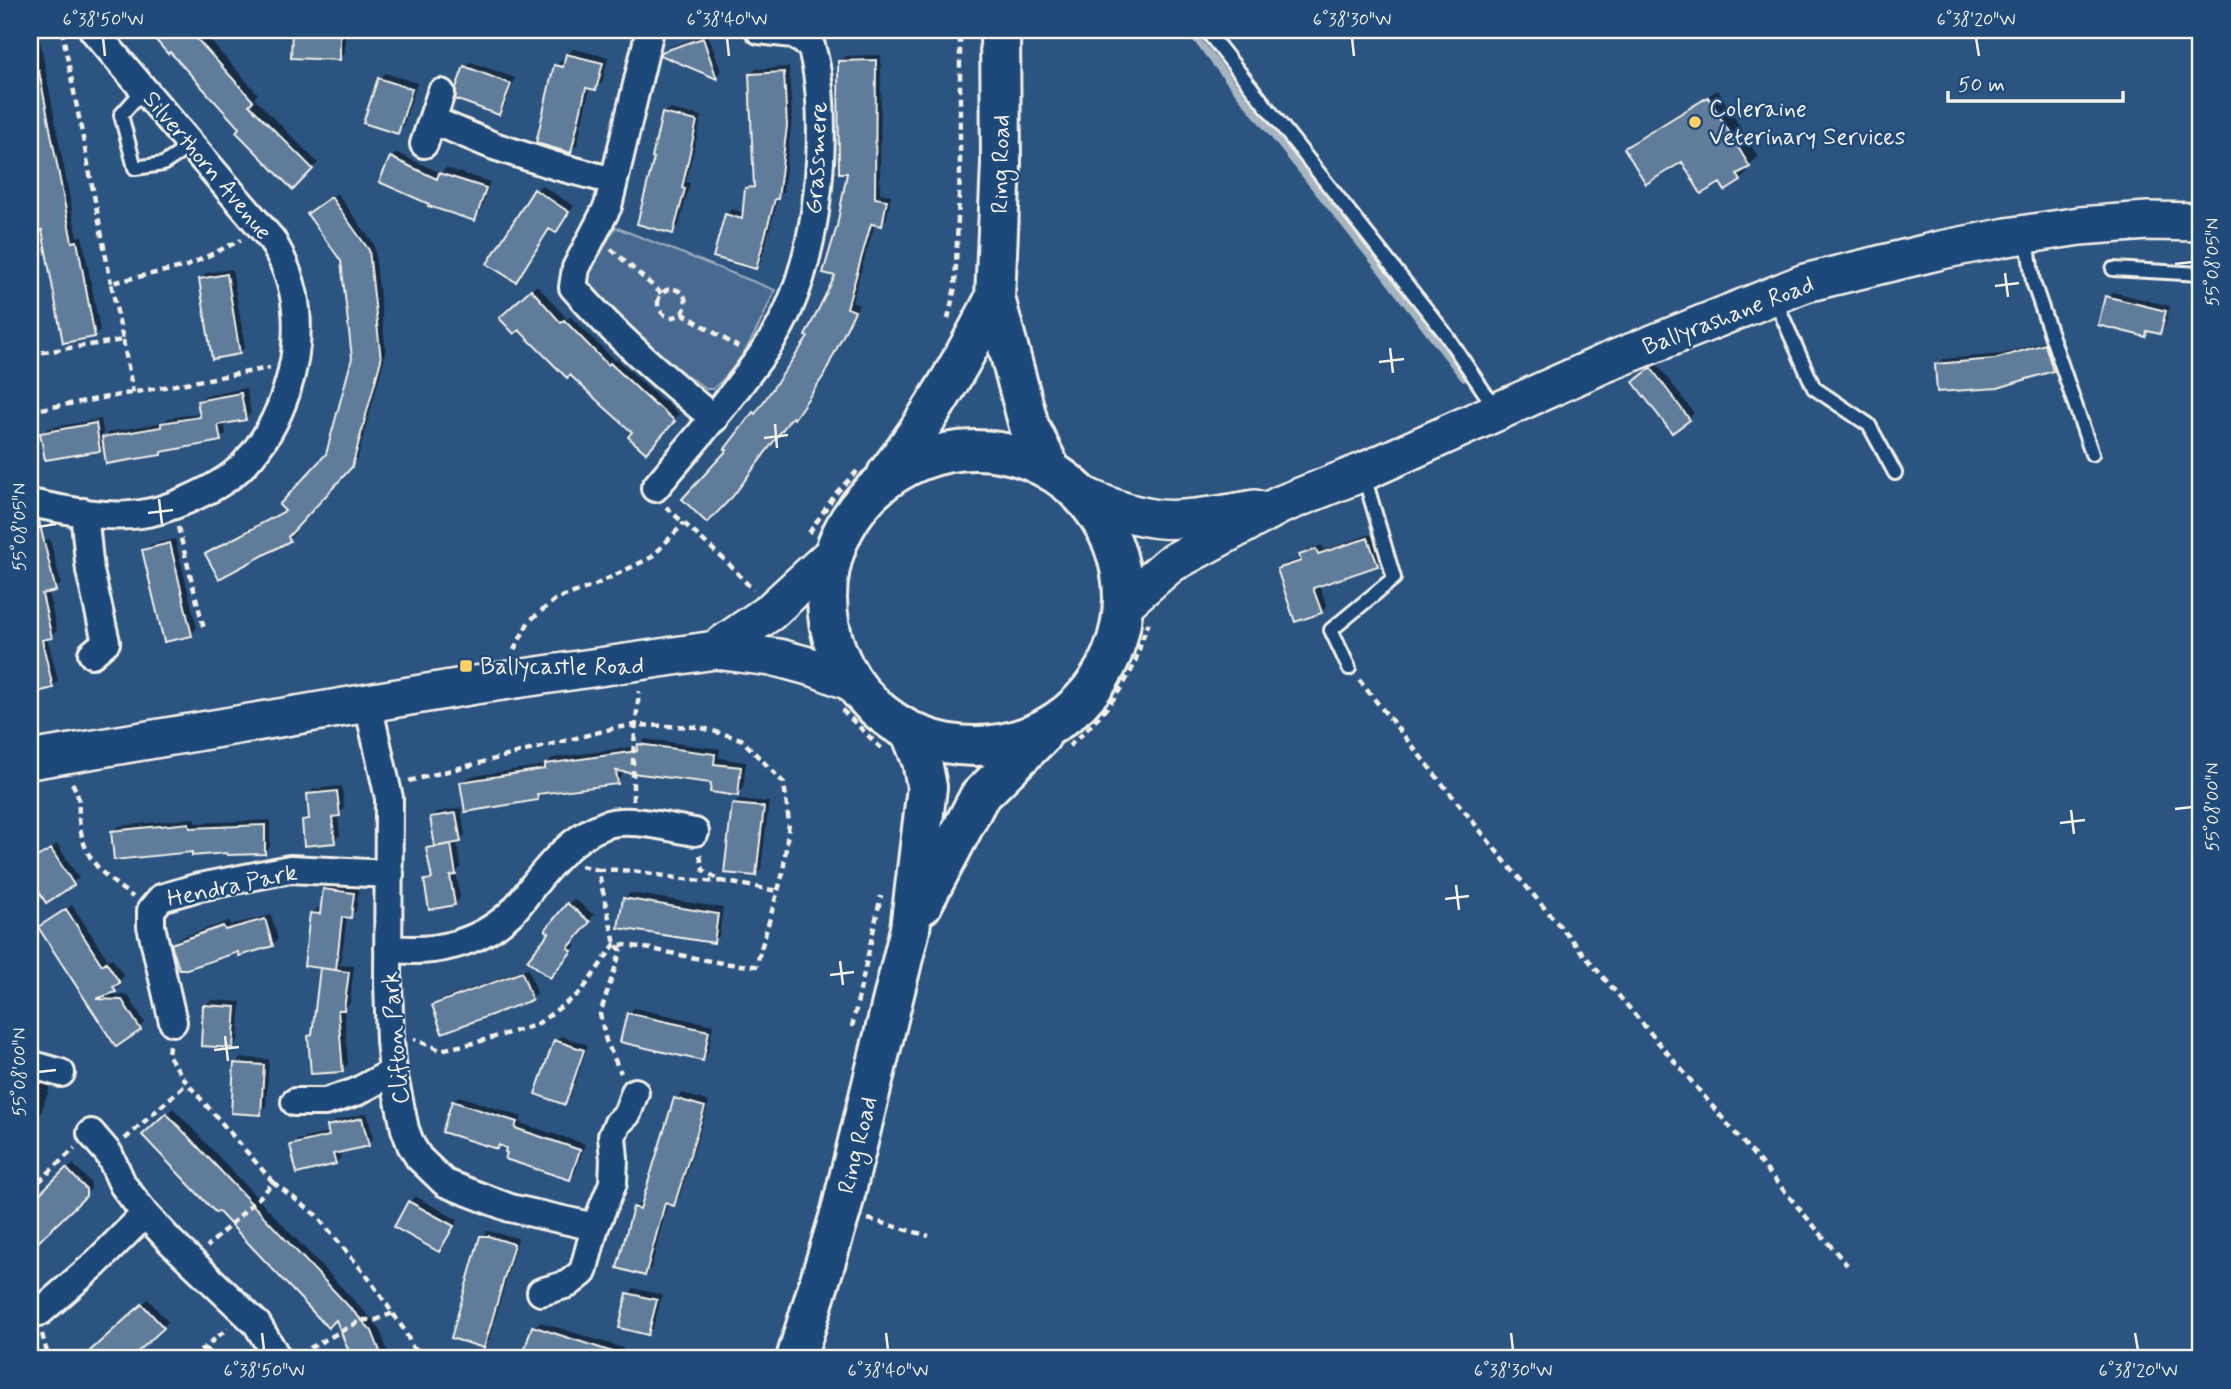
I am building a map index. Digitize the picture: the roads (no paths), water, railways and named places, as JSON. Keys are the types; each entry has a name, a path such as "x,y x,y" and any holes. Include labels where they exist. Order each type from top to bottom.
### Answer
{"main road":[{"name":"Ring Road","path":"910,929 979,797 1059,737 1087,697 1138,612 1104,524 1066,483 1029,426 995,298 1001,164 1000,30"},
{"name":"Ballyrashane Road","path":"1138,612 1170,564 1280,505 1363,472 1603,364 1805,283 1941,250 2027,234 2134,222 2201,222"},
{"name":"Ring Road","path":"796,1359 841,1211 910,929 927,787 922,761 899,743 881,714 844,693 830,634 819,547 850,517 870,476 915,439 964,358 995,298"},
{"path":"870,476 924,459 973,450 1006,453 1066,483"},
{"name":"Ballyrashane Road","path":"1066,483 1110,508 1155,519 1231,513 1280,505"},
{"path":"715,650 770,612 819,547"},
{"path":"43,758 475,685 715,650 779,658 816,668 844,693"},
{"name":"Ring Road","path":"899,743 1003,745 1059,737"}],"street":[{"name":"Silverthorn Avenue","path":"30,503 110,516 143,514 173,506 209,490 243,465 268,432 286,393 296,347 296,308 285,262 264,229 93,30"},
{"path":"650,30 608,206 576,268 573,287 598,316 714,419"},
{"name":"Grassmere","path":"655,488 714,419 759,360 789,310 806,262 818,201 821,144 817,65 811,46 793,34 759,30"},
{"path":"441,93 428,132 495,146 614,181"},
{"path":"84,512 90,570 106,642 93,654"},
{"name":"Clifton Park","path":"368,704 389,798 390,1041 393,1072 411,1145 419,1158 445,1183 510,1208 595,1227"},
{"path":"388,948 419,951 466,943 489,930 512,912 553,862 585,836 606,824 632,822 695,832"},
{"name":"Hendra Park","path":"173,1022 151,926 151,911 161,898 195,888 290,869 390,874"},
{"path":"30,1064 61,1073"},
{"path":"295,1102 325,1102 356,1092 393,1072"},
{"path":"541,1292 568,1284 583,1272 595,1227 613,1184 612,1136 618,1123 627,1114 635,1092"},
{"path":"91,1133 109,1154 123,1185 145,1214 257,1324 278,1359"},
{"path":"30,1310 40,1312 94,1265 145,1214"}],"lane":[{"path":"1206,30 1444,332 1497,412"},
{"path":"144,89 121,115 135,168 163,164 193,145"},
{"path":"2027,234 2033,282 2092,454"},
{"path":"2113,269 2201,274"},
{"path":"1773,296 1814,388 1869,425 1895,472"},
{"path":"1349,668 1331,631 1394,578 1363,472"}],"waterway":[{"path":"1189,30 1464,378"}],"place":[{"name":"Coleraine Veterinary Services","path":"1695,122"},
{"name":"Ballycastle Road","path":"466,666"}]}
